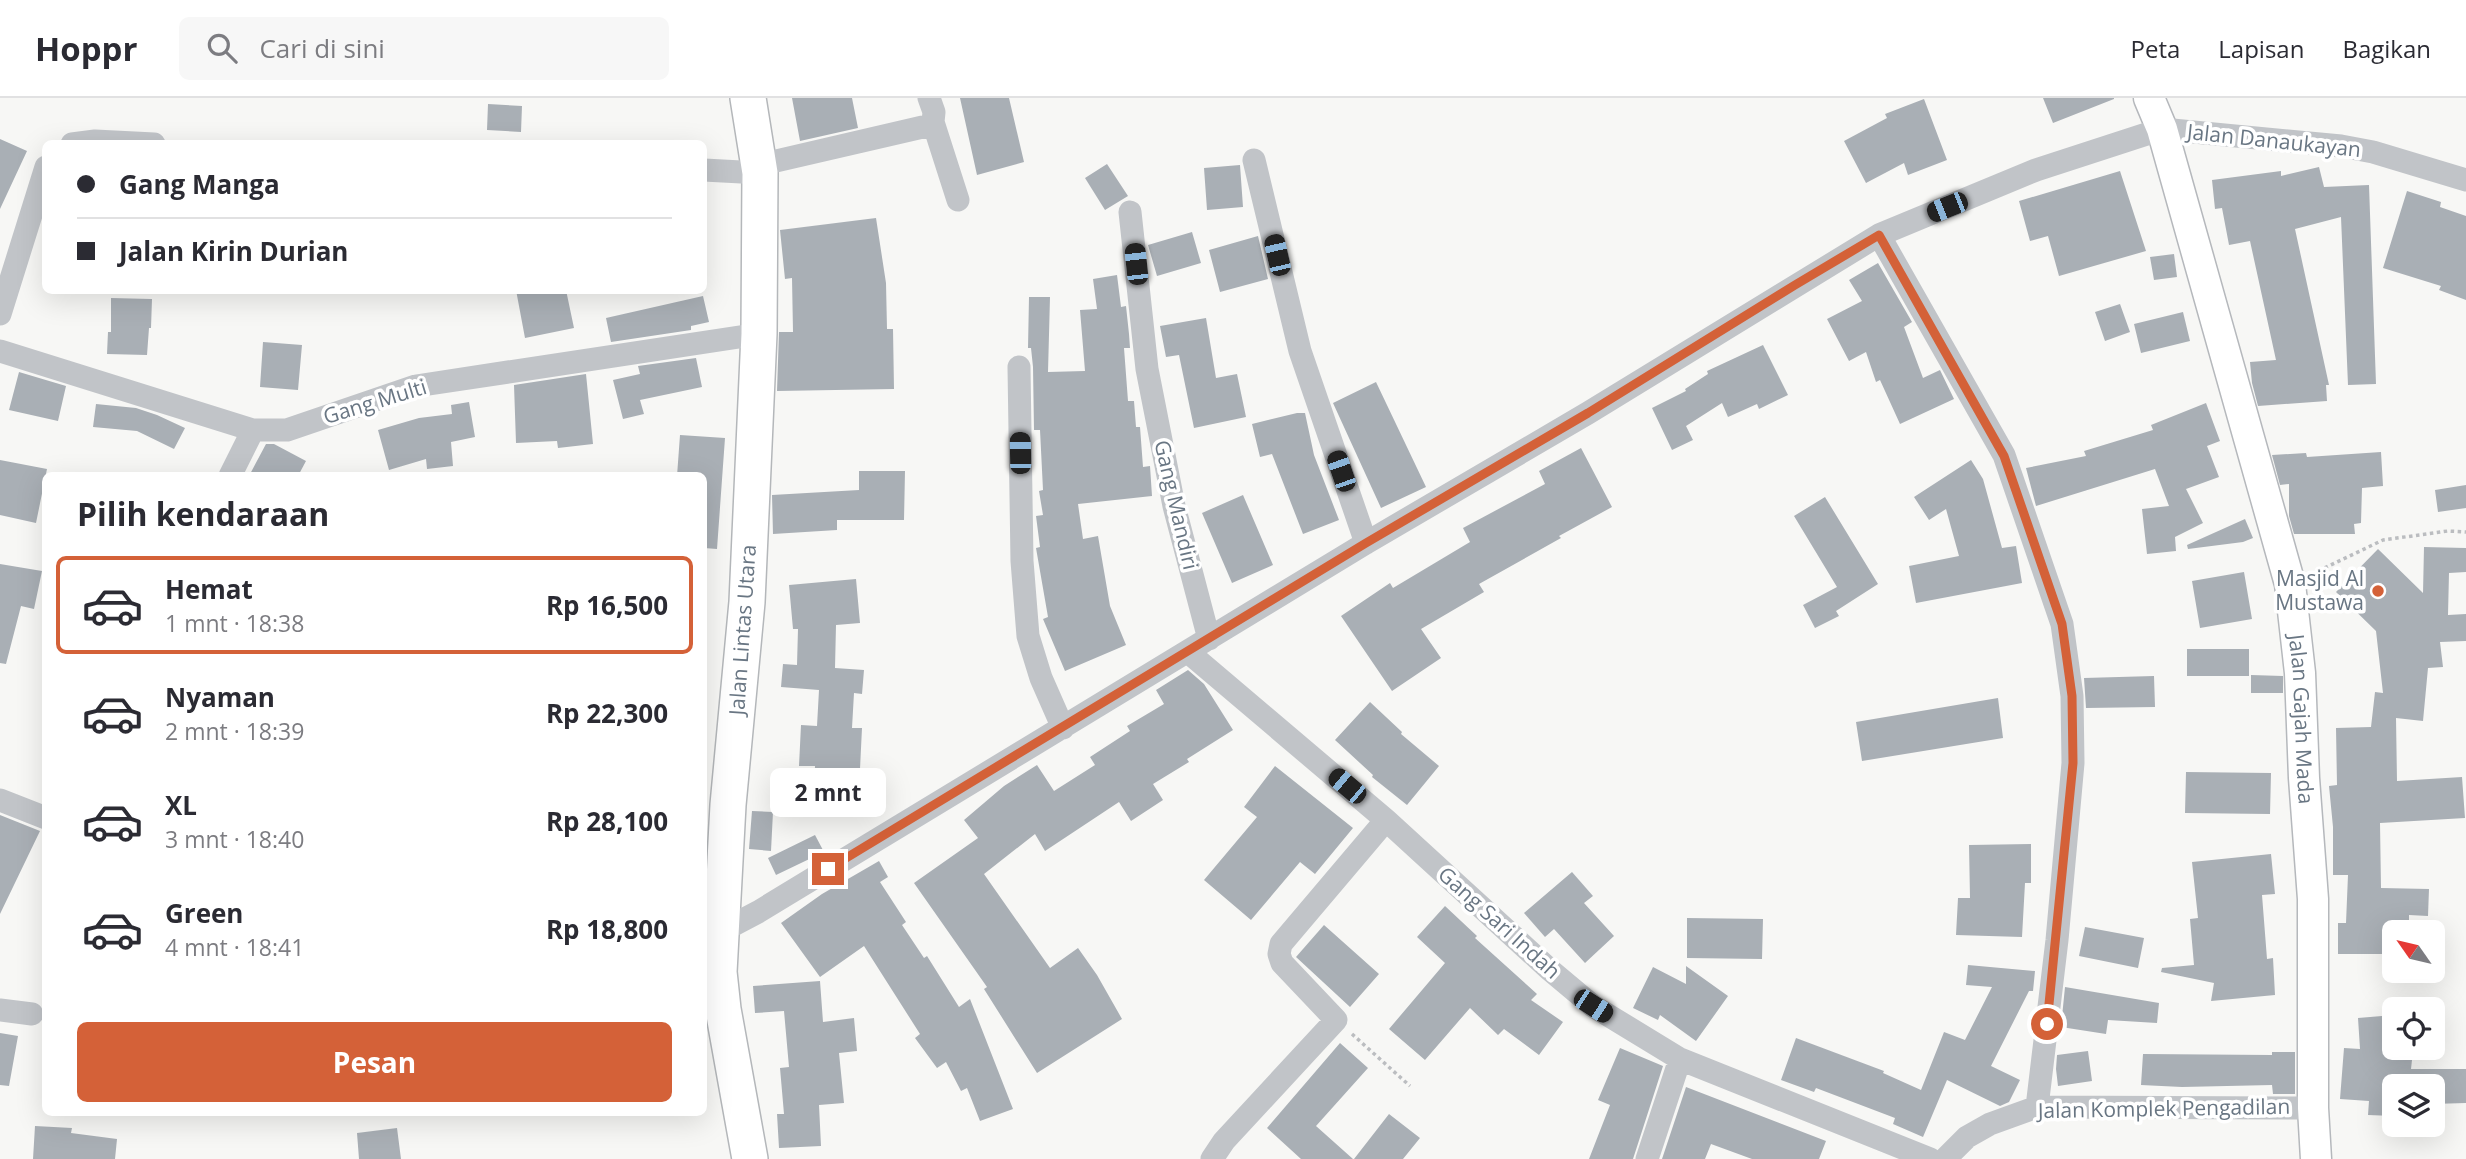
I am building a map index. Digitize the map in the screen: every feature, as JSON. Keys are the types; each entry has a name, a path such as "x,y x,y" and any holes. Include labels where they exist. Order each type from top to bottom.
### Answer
{"highway":[{"name":"Jalan Lintas Utara","path":"748,98 760,169 759,334 747,602 728,804 712,933 750,1159"}],"main road":[{"name":"Jalan Gajah Mada","path":"2149,98 2162,129 2290,584 2300,673 2313,899 2313,1108 2316,1159"}],"street":[{"path":"929,98 934,112 933,122 958,200"},
{"path":"707,170 760,169 896,135 933,122"},
{"path":"712,933 758,912 1879,235 2036,170 2162,129"},
{"name":"Jalan Danaukayan","path":"2162,129 2341,146 2373,152 2466,180"},
{"path":"1254,160 1300,351 1366,543"},
{"path":"0,314 42,180"},
{"name":"Gang Mandiri","path":"1130,212 1147,369 1174,506 1209,639"},
{"path":"1879,235 2004,456 2062,624 2072,696 2073,763 2057,940 2037,1107"},
{"name":"Gang Multi","path":"0,351 253,429 287,430 416,386 759,334"},
{"path":"1019,367 1022,561 1027,636 1041,678 1063,728"},
{"path":"232,472 253,429"},
{"name":"Gang Sari Indah","path":"1188,652 1386,820 1593,1006 1680,1059 1930,1159"},
{"path":"0,800 42,816"},
{"path":"1212,1159 1224,1141 1336,1020 1282,963 1279,954 1281,944 1386,820"},
{"path":"0,1010 32,1014"},
{"path":"1647,1159 1680,1059"},
{"name":"Jalan Komplek Pengadilan","path":"1945,1159 1967,1137 1990,1124 2037,1107 2313,1108"}],"path":[{"path":"2290,584 2384,540 2448,531 2466,532"},
{"path":"1336,1020 1410,1086"}],"building":[{"path":"792,98 852,98 858,128 800,141"},
{"path":"960,98 1009,98 1024,162 977,175"},
{"path":"2043,98 2114,98 2114,99 2053,123"},
{"path":"1924,99 1947,160 1908,175 1904,163 1866,183 1844,141 1887,118 1885,114"},
{"path":"488,104 522,106 521,132 487,130"},
{"path":"0,139 27,151 0,209"},
{"path":"1107,164 1128,196 1105,210 1085,178"},
{"path":"1240,165 1243,207 1207,210 1204,168"},
{"path":"2319,167 2324,187 2369,185 2376,384 2348,385 2341,217 2295,229 2329,385 2326,385 2327,401 2258,406 2250,362 2276,360 2250,241 2229,245 2222,208 2215,209 2212,180 2281,171 2281,176"},
{"path":"2120,171 2146,251 2059,276 2048,236 2030,241 2019,201"},
{"path":"2407,191 2441,202 2440,207 2466,216 2466,300 2439,290 2441,286 2383,268"},
{"path":"876,218 886,283 887,329 893,329 894,389 777,391 779,332 793,332 792,278 785,279 780,230"},
{"path":"1192,232 1201,263 1157,276 1148,245"},
{"path":"1258,236 1268,279 1220,292 1209,250"},
{"path":"2174,254 2177,277 2154,280 2150,257"},
{"path":"1878,263 1912,322 1904,327 1923,378 1940,370 1954,399 1900,424 1880,380 1876,382 1866,352 1849,361 1827,319 1862,301 1849,280"},
{"path":"1117,275 1121,307 1126,306 1129,334 1130,348 1124,348 1128,401 1134,401 1136,427 1140,427 1143,467 1150,466 1152,496 1078,504 1083,539 1098,536 1110,606 1126,645 1065,671 1043,619 1048,617 1036,548 1040,547 1036,516 1043,515 1039,491 1043,490 1040,430 1034,430 1033,367 1031,348 1028,348 1029,297 1050,297 1048,372 1085,371 1080,310 1097,309 1093,279"},
{"path":"517,294 567,294 574,328 525,338"},
{"path":"703,296 709,322 691,326 691,330 611,342 606,318"},
{"path":"111,298 152,299 147,355 107,354 108,332 111,332"},
{"path":"2120,304 2130,332 2105,341 2095,312"},
{"path":"2183,312 2190,341 2141,353 2134,324"},
{"path":"1206,318 1216,378 1237,374 1246,417 1194,428 1179,355 1166,357 1160,326"},
{"path":"263,342 302,345 298,390 260,387"},
{"path":"1763,345 1788,395 1759,409 1757,404 1728,417 1722,403 1686,426 1693,440 1672,450 1652,408 1686,391 1685,389 1708,374 1707,371"},
{"path":"696,358 702,387 640,400 644,414 623,419 613,380 640,374 638,366"},
{"path":"19,372 66,386 58,421 9,410"},
{"path":"586,374 593,444 558,448 557,441 516,443 514,385"},
{"path":"1376,382 1426,487 1381,508 1333,403"},
{"path":"469,402 475,437 451,442 453,466 427,469 426,459 389,470 378,430 419,418 452,414 451,405"},
{"path":"2206,403 2220,441 2207,446 2219,477 2186,489 2203,523 2175,537 2176,551 2147,554 2142,509 2169,506 2155,469 2036,506 2026,468 2086,456 2084,451 2153,430 2151,425"},
{"path":"96,404 136,408 185,428 174,449 137,431 93,427"},
{"path":"1305,413 1314,455 1339,520 1303,534 1272,454 1260,457 1252,424"},
{"path":"680,435 725,438 717,549 707,548 707,472 677,472"},
{"path":"266,444 274,444 306,461 300,472 251,472"},
{"path":"1581,448 1612,507 1479,584 1484,592 1421,629 1441,658 1392,691 1341,616 1390,583 1393,588 1470,542 1463,528 1545,484 1539,471"},
{"path":"2381,452 2383,486 2362,488 2361,523 2354,524 2355,534 2294,534 2289,516 2289,484 2280,485 2272,455 2306,453 2307,457"},
{"path":"0,460 47,469 46,472 42,472 42,494 36,523 0,515"},
{"path":"1971,460 1983,479 2002,548 2016,546 2022,583 1916,603 1909,566 1959,556 1946,509 1929,520 1914,497"},
{"path":"859,471 905,471 904,520 837,520 837,530 773,534 772,495 859,490"},
{"path":"2466,485 2466,508 2438,512 2435,490"},
{"path":"1243,495 1273,565 1232,583 1202,513"},
{"path":"1825,497 1878,584 1836,611 1839,616 1815,628 1803,605 1837,587 1794,516"},
{"path":"2245,519 2253,538 2243,542 2188,549 2187,545"},
{"path":"2424,547 2466,548 2466,572 2449,573 2448,615 2466,614 2466,641 2440,642 2443,667 2428,668 2423,721 2396,718 2397,781 2462,777 2465,818 2380,823 2381,888 2429,889 2428,916 2409,915 2409,920 2382,920 2382,954 2338,954 2338,923 2346,923 2348,875 2333,875 2333,827 2329,786 2337,785 2336,728 2371,727 2375,692 2383,693 2376,631 2336,592 2378,549 2423,593"},
{"path":"0,564 42,571 34,609 21,606 6,664 0,663"},
{"path":"2244,572 2252,619 2200,628 2192,581"},
{"path":"856,579 860,623 836,625 835,668 864,670 862,694 854,693 852,728 862,728 860,769 850,768 849,794 814,793 815,766 799,766 801,725 817,726 819,690 781,687 783,664 797,665 798,629 793,629 789,585"},
{"path":"2187,649 2249,649 2249,676 2187,676"},
{"path":"1188,670 1204,684 1233,730 1153,784 1163,800 1131,821 1119,802 1045,851 1035,834 984,874 1050,968 1078,948 1122,1019 1037,1073 984,989 987,987 914,883 978,838 964,820 1004,786 1037,765 1054,791 1095,765 1090,757 1130,731 1127,726 1164,704 1156,690"},
{"path":"2251,675 2283,676 2283,693 2251,693"},
{"path":"2154,676 2155,707 2086,708 2084,678"},
{"path":"1998,698 2003,738 1862,761 1856,722"},
{"path":"1370,702 1402,732 1401,734 1439,766 1407,805 1372,777 1373,775 1335,740"},
{"path":"1275,766 1353,828 1315,874 1300,862 1251,920 1204,880 1257,817 1244,807"},
{"path":"2186,772 2271,773 2270,814 2185,813"},
{"path":"752,811 773,812 771,851 749,849"},
{"path":"0,815 40,831 0,914"},
{"path":"815,835 824,852 776,875 768,858"},
{"path":"2031,844 2031,883 2025,883 2022,937 1956,935 1958,898 1970,898 1969,845"},
{"path":"2271,854 2275,894 2262,895 2267,959 2273,958 2275,995 2211,1001 2214,983 2161,972 2162,968 2194,965 2190,919 2198,918 2192,862"},
{"path":"879,861 888,877 880,882 906,922 902,925 924,958 927,956 959,1007 970,999 1013,1109 980,1121 967,1088 961,1091 946,1062 937,1068 915,1038 920,1034 864,946 820,977 781,923 822,894"},
{"path":"1572,872 1593,896 1584,903 1614,936 1585,963 1554,929 1545,937 1524,913"},
{"path":"1445,906 1477,936 1475,938 1537,994 1531,1000 1563,1022 1539,1055 1504,1029 1498,1035 1470,1008 1425,1060 1389,1029 1445,963 1417,937"},
{"path":"1687,918 1763,919 1762,959 1687,958"},
{"path":"1324,925 1379,974 1350,1007 1296,957"},
{"path":"2085,927 2144,938 2138,968 2079,956"},
{"path":"1968,965 2035,971 2033,991 2029,991 1991,1066 2020,1080 2009,1102 2000,1106 1947,1080 1923,1137 1893,1124 1895,1118 1816,1088 1814,1092 1781,1080 1796,1038 1884,1071 1883,1073 1921,1090 1944,1032 1965,1040 1992,987 1966,985"},
{"path":"1686,966 1728,996 1696,1041 1660,1015 1658,1020 1633,1008 1653,967 1686,984"},
{"path":"820,981 823,1022 854,1018 857,1051 839,1053 844,1103 819,1105 821,1146 779,1148 777,1114 784,1114 780,1068 789,1067 784,1011 755,1013 753,986"},
{"path":"2065,987 2159,1003 2157,1023 2108,1020 2106,1034 2061,1027"},
{"path":"2382,1016 2382,1060 2412,1060 2411,1069 2466,1069 2466,1103 2445,1104 2445,1074 2382,1074 2382,1116 2368,1115 2369,1101 2340,1099 2344,1048 2360,1049 2358,1018"},
{"path":"0,1033 18,1036 9,1086 0,1085"},
{"path":"1340,1043 1368,1068 1316,1126 1353,1159 1301,1159 1267,1128"},
{"path":"1620,1048 1663,1066 1633,1159 1589,1159 1610,1105 1598,1100"},
{"path":"2088,1051 2092,1081 2058,1086 2057,1055"},
{"path":"2272,1052 2295,1052 2295,1094 2273,1094 2272,1085 2141,1085 2143,1054 2272,1055"},
{"path":"1686,1087 1826,1141 1819,1159 1752,1159 1711,1144 1705,1159 1662,1159"},
{"path":"1389,1114 1420,1138 1403,1159 1354,1159"},
{"path":"35,1126 72,1128 71,1133 117,1139 115,1159 33,1159"},
{"path":"397,1128 401,1159 359,1159 357,1133"}],"place":[{"name":"Masjid Al Mustawa","path":"2378,591"}],"route":[{"path":"828,869 1366,543 1588,413 1879,235 2004,456 2062,624 2072,696 2073,763 2047,1024"}]}
